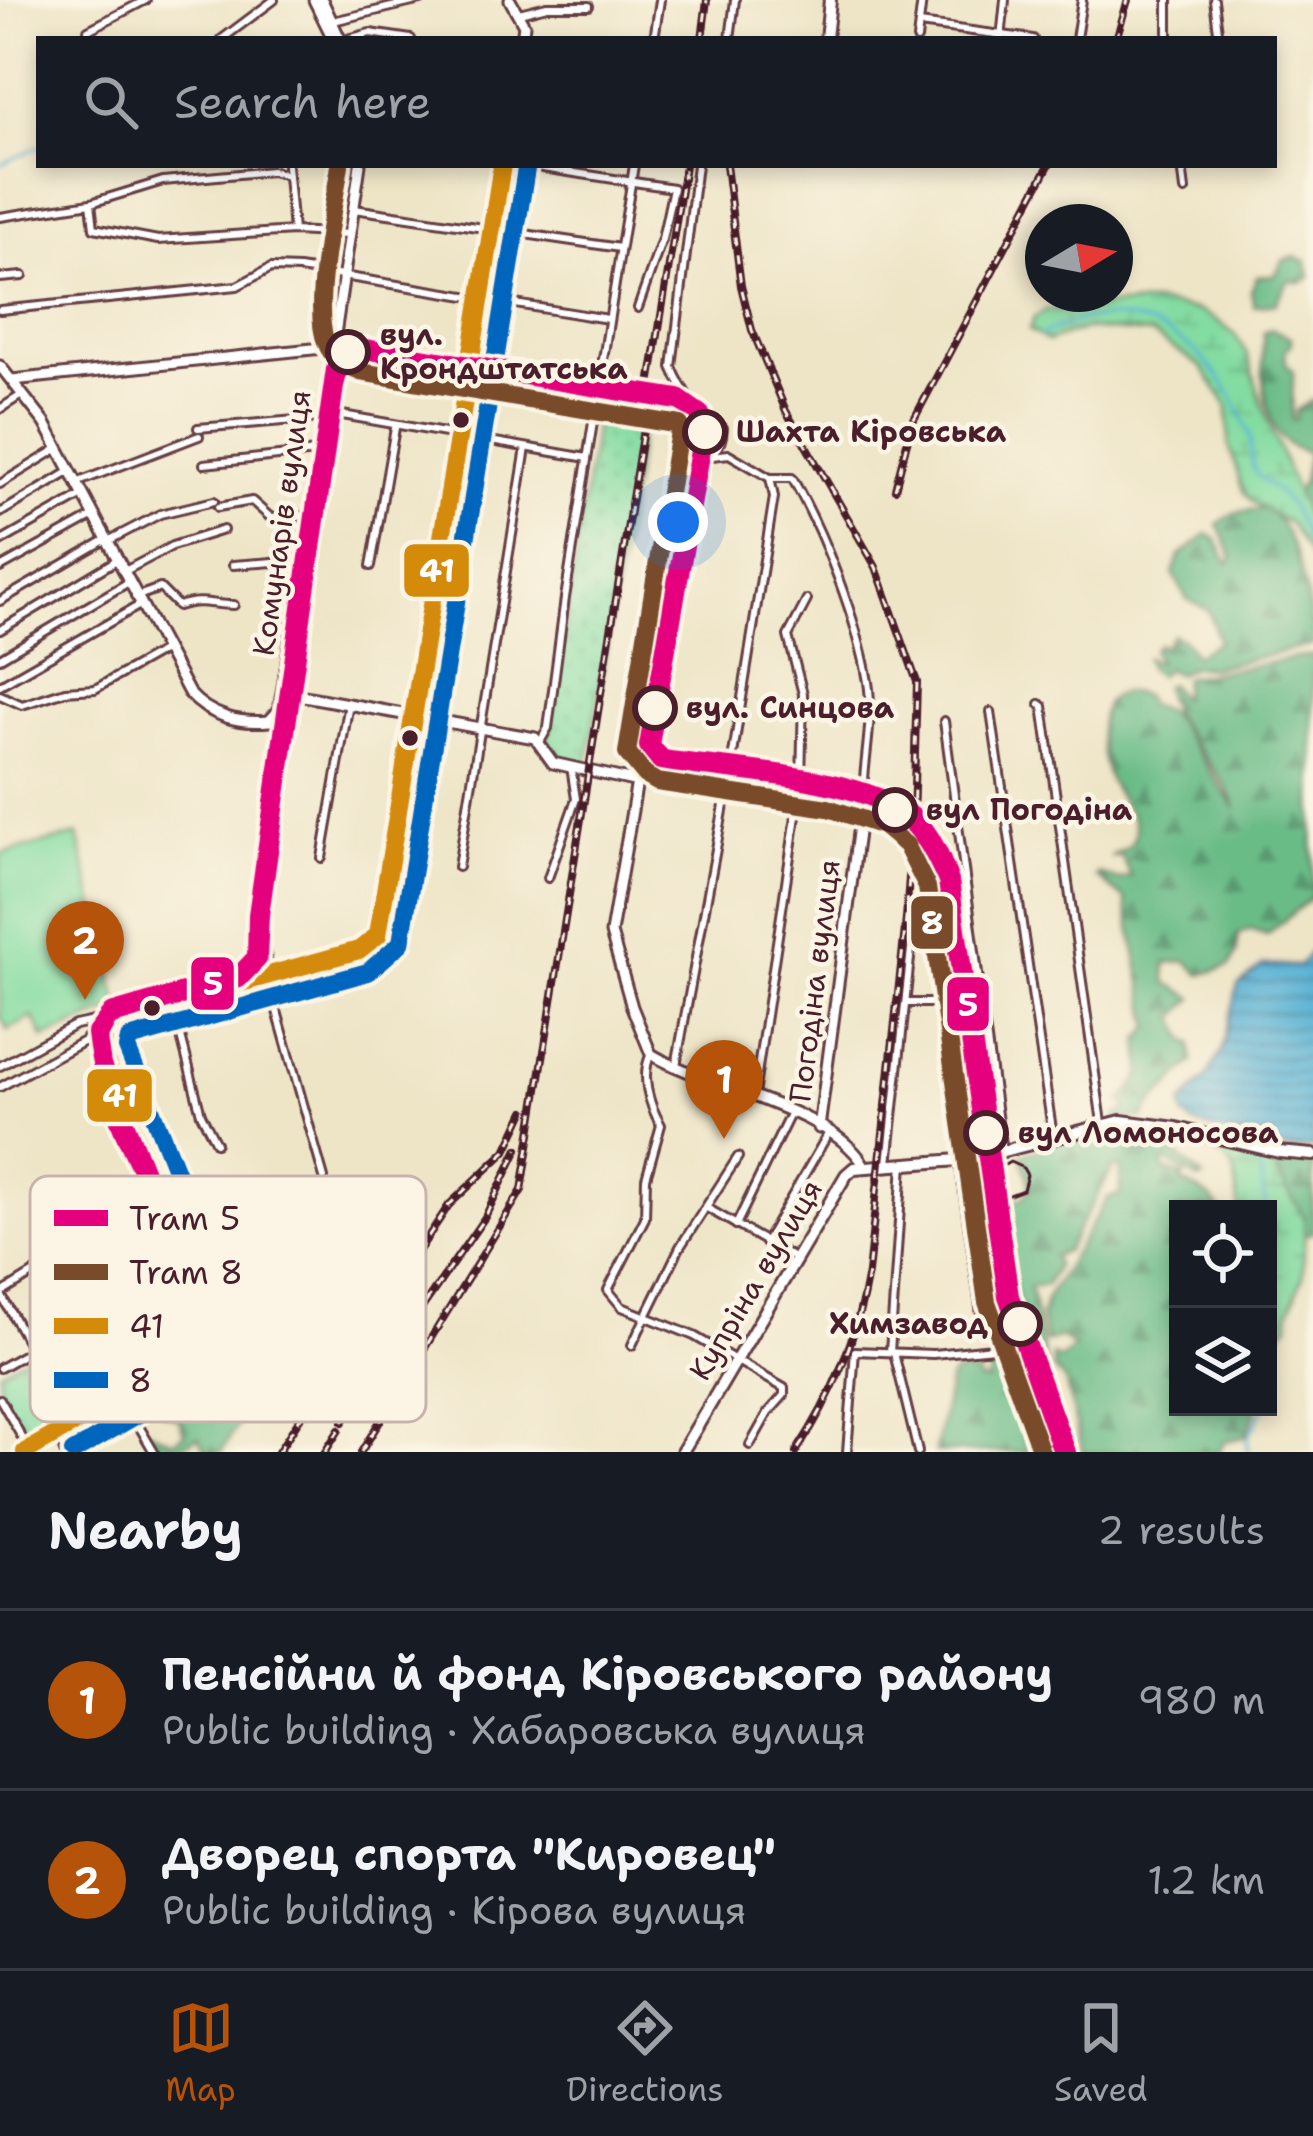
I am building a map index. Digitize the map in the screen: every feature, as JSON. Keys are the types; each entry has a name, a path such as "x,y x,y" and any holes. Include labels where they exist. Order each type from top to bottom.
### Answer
{"main road":[{"path":"826,36 830,0"},
{"path":"152,1176 103,1054 103,1038 116,1018 359,950 378,934 502,168"},
{"name":"Купріна вулиця","path":"682,1452 846,1175 864,1165 959,1161 1102,1123 1149,1123 1313,1155"},
{"path":"30,1450 77,1422"}],"street":[{"path":"88,30 146,0"},
{"path":"226,36 274,0"},
{"path":"318,0 338,36"},
{"path":"329,22 421,0"},
{"path":"510,0 524,26 522,36"},
{"path":"654,36 660,0"},
{"path":"730,36 735,0"},
{"path":"917,36 922,0"},
{"path":"919,24 1001,36 1005,0"},
{"path":"1076,36 1082,0"},
{"path":"1168,0 1168,36"},
{"path":"1214,0 1220,36"},
{"path":"519,13 584,5"},
{"path":"355,36 390,36"},
{"path":"0,218 91,203 163,181 285,168 293,231"},
{"name":"Комунарів вулиця","path":"285,674 363,168"},
{"path":"542,168 673,188 662,239 638,308"},
{"path":"540,742 548,728 633,168"},
{"path":"692,460 712,455 722,442 723,428 682,392 672,368 697,168"},
{"path":"1182,168 1185,190"},
{"path":"91,203 94,228 158,241 293,231 353,234"},
{"path":"357,209 620,248"},
{"path":"0,310 236,286 271,268 608,319"},
{"path":"0,278 23,276"},
{"path":"12,380 333,342 681,395 697,420 692,460 611,933 651,1054 791,1112 856,1154 864,1165"},
{"path":"0,366 57,449 197,703 206,710 261,723 275,716 285,674 295,678 261,914 275,1004 323,1176"},
{"path":"0,409 23,394"},
{"path":"0,513 73,477 199,432 331,413 587,458"},
{"path":"371,566 395,427"},
{"path":"458,867 526,448"},
{"path":"0,484 57,449"},
{"path":"204,464 316,452"},
{"name":"Погодіна вулиця","path":"712,455 723,453 742,460 770,478 792,478 807,504 869,685 862,795 823,1131"},
{"path":"676,1066 730,773 774,497 770,478"},
{"path":"0,542 83,495"},
{"path":"0,601 160,514 251,501 271,518 306,516"},
{"path":"0,568 92,517"},
{"path":"0,658 172,546 223,530"},
{"path":"232,566 299,560"},
{"path":"0,630 116,561"},
{"path":"0,685 160,588 178,606 201,599 234,604"},
{"path":"754,1095 801,785 802,694 788,636 807,600"},
{"path":"0,694 22,705 65,691 94,689 164,650"},
{"path":"293,694 540,742"},
{"path":"322,857 349,703"},
{"path":"1040,704 1102,1123"},
{"path":"992,712 1053,1137"},
{"path":"944,721 1002,1151"},
{"path":"540,742 549,760 638,782"},
{"path":"641,758 862,795"},
{"path":"548,878 576,799 571,767"},
{"path":"888,1164 914,920"},
{"path":"242,981 253,1004 275,1004"},
{"path":"172,1002 201,1114 216,1143"},
{"path":"905,1003 950,1004"},
{"path":"0,1087 83,1041 100,1018"},
{"path":"0,1066 75,1024 116,1018"},
{"path":"651,1054 645,1075 653,1112 661,1125 646,1178 645,1218 608,1290 622,1307 694,1336 786,1391 750,1445"},
{"path":"736,1225 791,1112"},
{"name":"Купріна вулиця","path":"765,1243 823,1131"},
{"path":"632,1346 680,1247 738,1157"},
{"path":"959,1161 982,1322"},
{"path":"903,1164 892,1353 918,1452"},
{"path":"706,1208 796,1259"},
{"path":"30,1276 0,1294 30,1346"},
{"path":"848,1452 854,1351 1014,1346"},
{"path":"0,1369 30,1351"},
{"path":"0,1399 30,1450"},
{"path":"53,1422 64,1452"},
{"path":"137,1422 154,1452"}],"green space":[{"path":"1283,260 1306,261 1310,277 1301,283 1289,280 1276,303 1254,306 1251,291 1257,277 1275,275"},
{"path":"1133,305 1196,310 1234,334 1247,354 1313,534 1313,561 1290,524 1243,491 1229,445 1228,407 1202,367 1152,334 1085,329 1048,341 1029,330 1034,318 1044,312 1133,312"},
{"path":"1271,329 1291,337 1285,350 1286,364 1293,372 1292,419 1313,400 1313,534 1296,492 1303,482 1308,453 1280,436 1268,409 1263,345 1264,332"},
{"path":"599,398 645,406 587,768 555,761 548,743"},
{"path":"1265,508 1276,517 1293,550 1306,591 1313,645 1211,668 1193,666 1177,674 1165,669 1159,675 1149,669 1146,658 1158,663 1153,650 1159,644 1163,648 1173,634 1195,655 1219,641 1209,611 1187,599 1173,573 1179,557 1207,534 1216,539 1228,563 1233,558 1218,524 1234,513"},
{"path":"1313,655 1313,896 1267,935 1251,929 1239,934 1230,966 1201,975 1187,961 1166,963 1166,982 1194,998 1176,1017 1192,1044 1193,1062 1144,1118 1115,1119 1125,1112 1122,1102 1142,1074 1140,1039 1151,1027 1125,899 1096,877 1131,877 1122,856 1110,857 1130,845 1135,832 1104,762 1100,729 1104,709 1113,697 1130,693 1169,712 1236,809 1221,779 1175,717 1164,686 1169,684 1181,699 1184,678"},
{"path":"78,835 119,1007 44,1038 33,1017 8,1030 0,1016 0,854"},
{"path":"1103,1128 1144,1130 1138,1141 1146,1147 1148,1157 1150,1136 1156,1129 1167,1131 1169,1148 1204,1178 1199,1180 1167,1161 1162,1164 1212,1200 1169,1200 1169,1416 1254,1416 1245,1437 1224,1441 1219,1452 1083,1452 1065,1381 1054,1370 1053,1356 1061,1360 1074,1347 1060,1337 1046,1342 1041,1315 1046,1299 1108,1197 1120,1195 1121,1167 1113,1168 1066,1250 1053,1256 1056,1266 1046,1285 1030,1287 1049,1378 1044,1380 1014,1288 1000,1207 1005,1199 1022,1199 1030,1188 1022,1154"},
{"path":"1197,1144 1276,1163 1276,1173 1305,1218 1303,1276 1289,1324 1277,1335 1277,1200 1238,1200 1233,1169"},
{"path":"1283,1158 1313,1159 1313,1232 1304,1235 1300,1215 1278,1173 1276,1163"},
{"path":"29,1354 30,1422 49,1422 52,1432 32,1445 0,1395 0,1371"},
{"path":"994,1364 1002,1365 1009,1394 1028,1384 1024,1367 1028,1369 1059,1452 1051,1452 1040,1426 1021,1429 1028,1452 935,1452 950,1378 956,1372 977,1374 979,1381 988,1381"},
{"path":"181,1422 240,1422 221,1452 207,1452 198,1437 171,1452 158,1452 144,1429 173,1441 184,1434"}],"water":[{"path":"1313,949 1313,1148 1289,1151 1193,1124 1184,1116 1182,1104 1207,1077 1222,1050 1238,985 1264,965 1299,966"}],"waterway":[{"path":"0,165 36,147"},
{"path":"1040,336 1074,322 1107,318 1139,321 1193,350 1235,402 1249,434 1254,470 1286,501 1313,551"},
{"path":"1260,1151 1265,1200"},
{"path":"1277,1287 1277,1303"},
{"path":"1249,1452 1247,1439 1259,1416"}],"tram line":[{"name":"8","path":"340,168 321,305 326,342 340,361 360,372 680,425 627,753 657,782 828,808 883,826 906,845 927,887 987,1302 1041,1452"},
{"name":"5","path":"145,1176 111,1100 96,1033 111,1013 238,976 256,957 257,915 335,369 348,352 364,348 678,398 701,414 705,432 650,745 663,759 794,776 863,791 914,817 931,838 950,881 1010,1296 1067,1452"},
{"name":"5","path":"147,1176 102,1065 98,1038 109,1017 239,979 258,959 260,915 335,386 344,362 365,350 678,401 699,413 702,433 648,746 660,761 784,777 876,800 907,819 933,852 947,881 1007,1296 1062,1452"},
{"path":"993,1178 996,1170 1010,1162 1027,1175 1023,1190 1002,1198 995,1214"}],"railway":[{"path":"702,36 707,0"},
{"path":"1117,36 1128,0"},
{"path":"426,1346 522,1190 685,168"},
{"path":"726,168 741,286 752,330 786,411 876,567 917,682 906,919 868,1273 842,1366 796,1452"},
{"path":"895,489 912,423 1047,168"},
{"path":"426,1240 449,1205 506,1151 525,1111"},
{"path":"426,1302 485,1217 518,1149"},
{"path":"278,1452 298,1422"},
{"path":"361,1452 379,1422"},
{"path":"325,1452 339,1430"}],"transit line":[{"name":"41","path":"151,1176 103,1054 104,1034 115,1018 359,950 378,935 502,168"},
{"name":"8","path":"178,1176 127,1048 129,1039 368,972 401,943 526,169"},
{"name":"41","path":"25,1452 77,1422"},
{"name":"8","path":"73,1452 125,1422"}],"place":[{"name":"вул. Крондштатська","path":"348,352"},
{"name":"Шахта Кіровська","path":"705,432"},
{"name":"вул. Синцова","path":"655,708"},
{"name":"вул Погодіна","path":"895,810"},
{"name":"Дворец спорта \"Кировец\"","path":"85,1000"},
{"name":"вул Ломоносова","path":"986,1133"},
{"name":"Пенсійни й фонд Кіровського району","path":"724,1139"},
{"name":"Химзавод","path":"1020,1324"}]}
